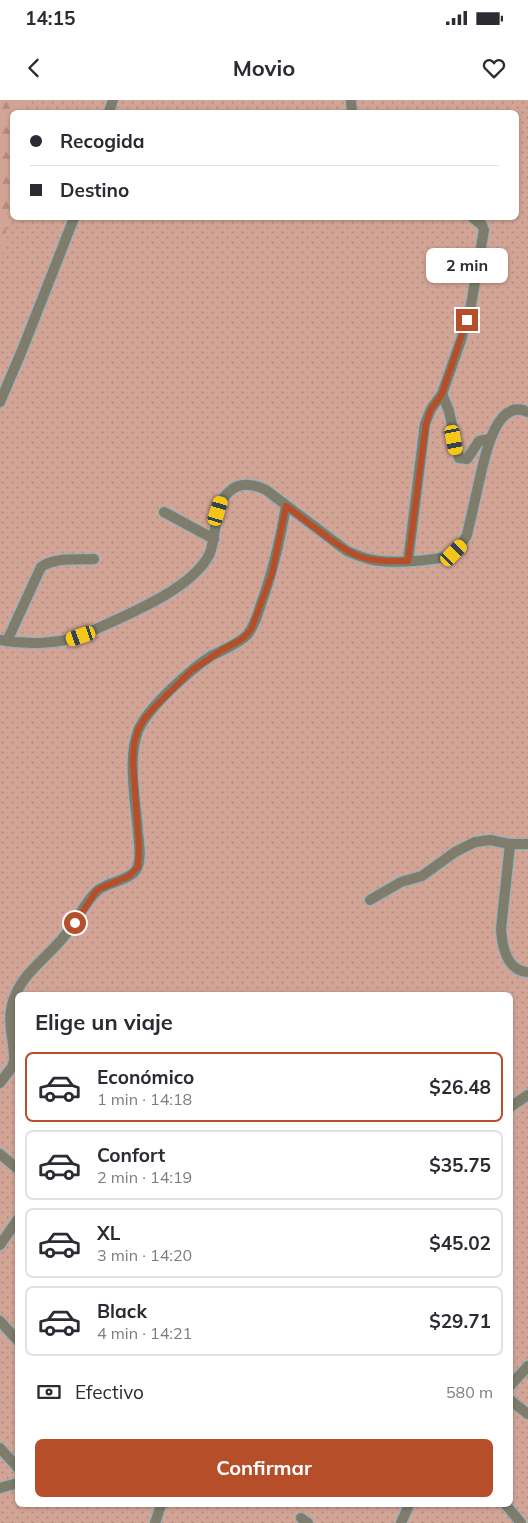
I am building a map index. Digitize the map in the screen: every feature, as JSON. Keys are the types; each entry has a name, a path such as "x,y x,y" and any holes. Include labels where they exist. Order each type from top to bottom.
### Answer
{"street":[{"path":"0,402 73,220"},
{"path":"408,561 426,424 431,409 442,394 467,320 483,237 482,225 476,220"},
{"path":"442,394 449,411 459,458 467,459 479,441 490,439"},
{"path":"94,559 57,561 42,567 4,640 43,643 69,640 147,604 190,579 202,566 209,554 222,500 230,490 250,484 259,486 347,551 360,557 374,560 408,561 448,556 461,545 467,535 490,439 508,412 518,409 528,412"},
{"path":"17,992 30,970 64,937 97,890 129,876 138,867 139,846 133,762 134,744 138,730 145,718 191,671 242,639 251,630 272,574 286,506"},
{"path":"164,512 214,539"},
{"path":"370,900 394,885 426,874 455,852 475,842 490,840 510,844 528,844"},
{"path":"510,844 501,929 502,939 504,948 513,966 528,972"},
{"path":"0,1083 12,1067 14,1061 10,1018 15,996"},
{"path":"513,1104 528,1095"},
{"path":"0,1154 15,1166"},
{"path":"0,1245 15,1222"},
{"path":"0,1321 15,1338"},
{"path":"513,1383 528,1366"},
{"path":"513,1402 528,1414"},
{"path":"0,1448 15,1465"},
{"path":"0,1488 15,1484"},
{"path":"155,1523 160,1507"},
{"path":"401,1523 409,1507"},
{"path":"508,1507 521,1523"}],"green space":[{"path":"0,100 528,100 528,1523 0,1523"},
{"path":"0,100 26,100 24,110 10,110 10,203 0,272"}],"route":[{"path":"75,923 97,890 129,876 138,867 139,846 133,762 134,744 138,730 145,718 191,671 242,639 251,630 272,574 286,506 347,551 360,557 374,560 408,561 426,424 431,409 442,394 467,320"}]}
